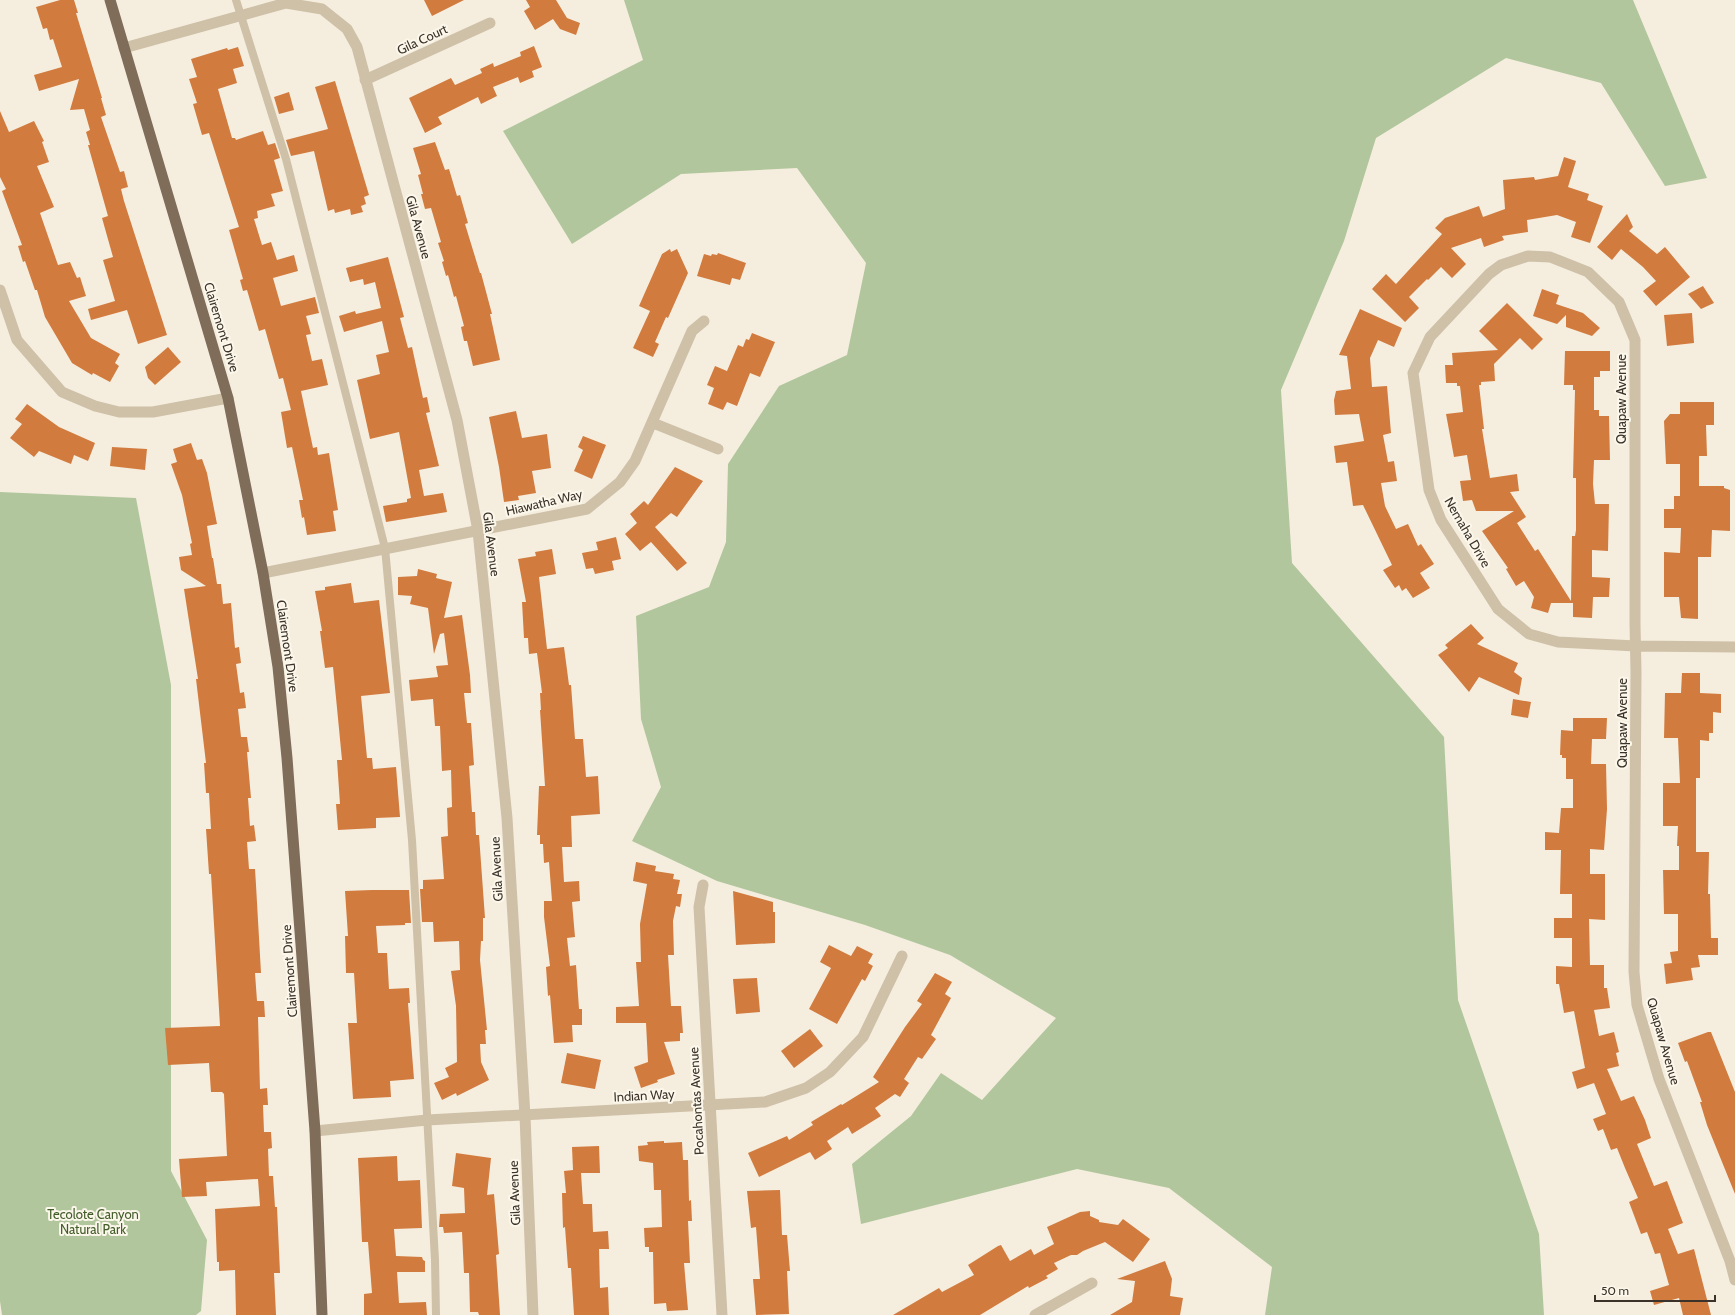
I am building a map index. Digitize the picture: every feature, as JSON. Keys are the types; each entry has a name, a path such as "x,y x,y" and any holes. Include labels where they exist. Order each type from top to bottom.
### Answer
{"main road":[{"name":"Clairemont Drive","path":"110,0 228,398 263,573 278,667 286,750 315,1131 322,1315"}],"street":[{"name":"Gila Avenue","path":"124,48 286,3 322,9 347,29 357,47 457,420 478,531 507,818 524,1116 533,1315"},
{"name":"Gila Court","path":"365,80 490,23"},
{"name":"Quapaw Avenue","path":"1489,274 1501,265 1528,256 1550,257 1588,272 1619,302 1635,340 1636,646 1634,972 1637,1004 1659,1079 1730,1260 1735,1280"},
{"name":"Nemaha Drive","path":"1489,274 1430,337 1413,373 1429,490 1441,520 1498,609 1530,634 1558,642 1636,646 1735,647"},
{"path":"0,290 17,340 62,392 95,406 118,412 153,412 228,398"},
{"name":"Hiawatha Way","path":"263,573 587,509 620,482 635,461 653,423 692,331 704,320"},
{"path":"653,423 718,449"},
{"name":"Pocahontas Avenue","path":"703,885 699,907 722,1315"},
{"name":"Indian Way","path":"315,1131 427,1120 765,1102 806,1088 830,1072 863,1037 902,956"},
{"path":"1035,1315 1092,1283"}],"lane":[{"path":"236,0 286,159 385,548 412,840 435,1260 436,1315"}],"green space":[{"path":"624,0 1633,0 1707,178 1665,186 1601,83 1506,58 1376,138 1344,241 1281,390 1292,563 1444,737 1458,1000 1539,1234 1544,1315 1265,1315 1272,1267 1169,1188 1077,1169 861,1224 852,1164 911,1116 941,1073 982,1100 1056,1018 950,955 865,925 717,881 632,841 661,787 641,719 636,616 709,587 726,542 728,464 779,386 847,355 866,263 797,168 681,174 572,244 503,131 643,60"},
{"name":"Tecolote Canyon Natural Park","path":"0,492 136,498 171,685 171,1171 207,1240 201,1311 196,1315 2,1315 0,1301"}],"building":[{"path":"60,0 74,0 78,13 76,13 106,115 101,117 120,172 124,171 128,187 121,189 124,201 167,335 138,344 127,310 91,320 88,309 115,301 103,260 113,257 102,218 108,216 88,145 90,145 86,132 90,130 84,109 70,110 79,79 39,91 34,75 62,67 53,39 50,40 47,28 43,29 36,7"},
{"path":"424,0 464,0 432,16"},
{"path":"526,0 556,0 567,18 580,23 576,35 560,29 553,19 535,30 524,11 530,7"},
{"path":"534,46 542,67 532,71 534,77 520,83 518,77 493,87 497,96 481,104 478,97 438,117 442,124 425,133 409,98 451,78 455,85 482,73 480,69 493,63 494,67 521,56 520,52"},
{"path":"238,47 244,66 233,69 237,83 218,89 232,138 235,138 236,140 263,131 268,145 275,143 280,158 274,160 283,191 271,194 275,206 257,211 258,218 254,219 262,245 271,242 277,260 294,255 298,271 273,278 281,306 315,297 319,313 306,316 311,334 306,335 312,361 322,359 328,385 301,391 313,448 317,447 318,455 329,453 338,510 333,511 336,531 307,535 304,517 302,518 299,500 303,500 292,447 287,448 281,412 291,410 283,378 279,379 265,329 259,331 247,290 243,291 240,280 243,279 229,230 239,227 209,133 202,135 193,104 197,103 189,79 197,77 191,59 227,48 228,50"},
{"path":"335,81 369,195 364,197 366,204 361,206 363,212 351,215 350,209 335,213 334,209 328,211 314,151 291,156 286,140 328,129 315,87"},
{"path":"289,92 294,110 279,114 274,97"},
{"path":"0,111 9,132 34,121 44,141 42,142 49,162 37,166 54,207 40,213 58,265 70,262 77,278 80,277 86,296 69,301 91,338 120,354 115,363 119,366 110,382 93,373 92,375 72,363 45,317 37,290 35,290 25,261 23,262 18,246 22,245 2,191 6,189 0,177"},
{"path":"435,142 445,170 449,169 457,196 460,195 468,223 465,224 481,273 492,314 490,314 500,360 473,366 467,341 464,341 461,327 464,326 456,296 454,297 448,275 446,276 442,262 444,261 438,243 441,242 431,208 425,209 421,194 423,194 418,175 421,174 413,148"},
{"path":"1564,157 1576,161 1568,187 1589,194 1587,200 1603,206 1590,243 1571,237 1576,222 1557,215 1527,220 1528,232 1502,236 1504,240 1484,247 1481,238 1451,248 1466,264 1452,278 1441,267 1428,280 1427,279 1409,297 1419,308 1405,322 1372,289 1386,274 1396,284 1442,234 1435,228 1445,218 1479,206 1483,217 1505,209 1503,180 1534,177 1535,180 1558,176"},
{"path":"1627,214 1633,227 1629,231 1657,254 1665,247 1690,277 1656,306 1643,291 1656,281 1643,267 1621,249 1612,260 1597,247"},
{"path":"670,249 671,252 677,249 688,273 668,318 666,317 655,342 659,344 653,357 633,348 650,311 639,306 662,254"},
{"path":"718,253 746,263 740,280 732,278 730,285 697,276 704,254 711,256 712,254 717,255"},
{"path":"388,257 404,317 400,318 408,348 412,347 423,398 427,397 430,412 426,413 439,466 419,470 424,496 443,493 447,512 386,522 383,506 407,502 407,499 411,498 399,432 370,439 357,380 380,374 376,355 389,352 382,321 344,332 339,316 355,311 356,314 381,308 375,282 364,285 363,279 350,282 346,268"},
{"path":"1703,286 1714,303 1701,309 1688,294"},
{"path":"1542,289 1559,295 1556,304 1583,313 1600,328 1592,336 1566,327 1566,315 1557,324 1533,316"},
{"path":"1507,303 1543,339 1532,350 1520,338 1494,364 1495,381 1481,382 1481,385 1479,385 1484,429 1482,429 1490,478 1517,474 1519,491 1510,492 1526,517 1517,523 1535,551 1538,549 1571,601 1572,536 1575,536 1576,530 1576,478 1573,478 1575,390 1573,390 1573,385 1564,385 1565,351 1610,351 1610,371 1600,371 1600,377 1594,377 1594,410 1599,410 1599,416 1609,416 1610,460 1594,460 1593,484 1595,504 1609,504 1608,551 1592,550 1592,577 1610,578 1609,597 1593,597 1592,618 1573,617 1573,603 1551,603 1548,613 1531,608 1534,597 1524,581 1516,586 1506,569 1508,568 1482,531 1514,511 1476,511 1472,500 1463,501 1460,481 1471,480 1467,455 1454,457 1446,414 1463,412 1460,386 1457,386 1457,383 1446,383 1445,365 1453,365 1452,353 1498,350 1479,331"},
{"path":"1360,309 1402,328 1394,347 1378,340 1370,358 1372,387 1387,386 1391,433 1383,435 1388,462 1394,461 1397,481 1381,483 1385,506 1396,529 1408,524 1418,546 1421,544 1434,564 1420,573 1430,588 1413,598 1406,588 1402,591 1399,585 1395,588 1383,570 1392,565 1363,505 1353,506 1347,462 1336,463 1334,446 1364,441 1359,414 1335,415 1334,400 1336,391 1351,389 1347,356 1339,355"},
{"path":"1692,313 1694,343 1667,346 1664,315"},
{"path":"752,333 775,342 760,377 750,373 737,406 727,402 723,410 708,404 714,388 707,385 715,366 727,371 738,345 743,347 746,339 749,340"},
{"path":"168,347 181,362 155,385 148,378 145,367"},
{"path":"1680,402 1714,402 1714,425 1706,425 1707,456 1699,456 1699,486 1724,486 1724,488 1730,490 1730,531 1712,530 1711,557 1698,557 1698,619 1681,618 1679,597 1664,597 1664,552 1680,553 1681,528 1664,528 1664,509 1674,509 1674,496 1680,496 1680,464 1666,464 1664,421 1670,414 1680,414"},
{"path":"27,404 59,427 95,443 88,461 74,455 71,464 39,451 34,457 10,438 22,424 15,419"},
{"path":"516,411 522,438 547,434 551,468 532,471 536,493 518,496 519,500 504,502 489,417"},
{"path":"583,436 606,445 592,479 574,471 583,450 578,447"},
{"path":"191,443 197,460 202,459 207,473 217,524 207,526 212,558 217,584 221,584 223,604 231,603 235,648 239,647 241,663 236,664 240,693 244,692 246,708 238,709 241,737 247,737 251,798 248,798 250,826 254,825 256,841 247,842 249,869 255,869 261,973 255,973 257,1001 264,1001 265,1017 258,1017 260,1089 267,1088 268,1105 263,1105 264,1132 271,1132 272,1148 268,1149 269,1176 273,1176 275,1207 277,1207 280,1273 274,1273 276,1315 236,1315 235,1270 219,1271 219,1262 217,1262 215,1209 260,1206 258,1179 206,1182 207,1196 182,1197 179,1159 227,1156 224,1094 222,1092 211,1092 209,1063 168,1065 165,1028 220,1026 211,874 209,874 206,829 211,829 209,793 206,793 204,763 206,763 196,679 198,679 184,589 206,586 181,570 179,557 192,555 190,544 192,543 182,495 171,464 177,462 173,449"},
{"path":"112,447 147,449 145,470 110,466"},
{"path":"675,467 703,481 677,517 671,513 655,527 687,563 677,571 651,542 640,551 625,534 637,523 630,514 644,501 648,505"},
{"path":"616,537 621,559 612,561 614,570 595,574 593,568 586,569 582,553 598,550 596,542"},
{"path":"552,549 556,574 539,577 547,649 564,647 569,685 571,685 575,739 583,739 586,777 598,776 600,814 571,816 572,847 562,847 564,882 579,881 580,901 572,902 575,937 567,938 570,966 576,965 579,1009 582,1009 582,1025 572,1025 573,1042 554,1043 550,995 548,996 546,967 550,966 544,917 544,901 552,901 549,862 544,863 543,844 540,844 540,835 537,835 539,786 545,786 540,710 540,693 542,693 537,653 529,654 528,638 524,638 522,602 526,602 518,559 536,556 535,552"},
{"path":"418,569 437,574 436,578 452,582 444,618 462,615 471,693 464,693 467,723 471,723 474,765 469,766 472,812 475,812 476,835 479,835 485,918 483,918 483,941 481,941 480,960 487,1030 485,1030 486,1044 480,1044 481,1062 489,1080 457,1096 456,1093 442,1100 434,1083 449,1077 445,1068 457,1062 456,1006 451,971 460,970 459,941 434,942 433,922 422,922 420,889 423,889 423,880 444,879 441,837 448,836 447,808 452,807 451,770 442,771 440,726 435,726 433,699 411,701 409,680 438,677 436,666 448,665 444,633 440,634 434,654 428,608 410,604 412,596 398,595 398,577 417,576"},
{"path":"351,583 354,603 379,600 390,693 361,696 367,758 372,758 373,769 396,767 400,817 376,818 376,828 338,830 336,804 340,804 337,760 342,760 337,708 333,667 325,668 320,631 322,631 315,591 325,590 325,587"},
{"path":"1471,624 1484,638 1477,644 1518,663 1514,672 1522,678 1519,695 1479,677 1469,692 1438,655 1448,648 1445,645"},
{"path":"1682,673 1700,673 1700,693 1721,694 1721,713 1713,712 1713,733 1709,733 1709,741 1700,740 1700,778 1696,778 1696,852 1709,852 1708,894 1710,894 1711,938 1718,938 1718,955 1698,955 1700,967 1691,968 1693,980 1666,984 1664,964 1672,963 1670,952 1678,951 1678,914 1664,914 1663,870 1679,870 1679,846 1677,846 1678,826 1663,826 1663,783 1680,783 1678,738 1664,738 1665,693 1681,693"},
{"path":"1513,699 1531,702 1528,718 1511,715"},
{"path":"1573,718 1607,718 1606,739 1592,739 1591,764 1606,764 1607,809 1604,850 1590,849 1590,874 1605,874 1605,920 1589,919 1590,965 1604,965 1604,988 1607,988 1610,1008 1594,1010 1599,1036 1614,1032 1619,1052 1616,1053 1619,1066 1607,1069 1621,1101 1634,1096 1645,1120 1651,1138 1637,1144 1654,1186 1667,1181 1683,1223 1668,1229 1678,1254 1694,1249 1711,1315 1683,1315 1679,1298 1654,1305 1650,1291 1669,1285 1660,1253 1655,1254 1647,1232 1641,1234 1629,1202 1638,1198 1617,1148 1611,1150 1603,1129 1598,1131 1593,1119 1606,1114 1594,1083 1577,1089 1572,1072 1585,1068 1574,1011 1564,1013 1559,984 1556,984 1556,966 1572,967 1572,938 1554,938 1554,918 1572,918 1572,894 1560,894 1561,850 1545,850 1545,832 1559,833 1561,808 1573,808 1573,779 1566,779 1566,758 1562,758 1562,755 1560,755 1561,730 1573,731"},
{"path":"636,862 656,866 655,871 674,874 673,879 680,880 677,894 682,894 680,907 676,906 673,921 674,955 668,955 671,1006 681,1006 683,1033 680,1033 680,1041 664,1042 675,1074 657,1080 658,1082 641,1088 634,1067 648,1062 646,1023 616,1023 616,1007 639,1006 636,962 641,962 640,924 647,884 633,881"},
{"path":"409,890 411,923 405,923 405,925 376,926 378,953 387,953 389,989 409,988 410,1003 408,1003 414,1079 390,1081 391,1097 353,1099 348,1023 357,1023 354,973 346,973 345,936 348,936 345,891"},
{"path":"733,891 773,902 773,912 775,912 775,943 736,945"},
{"path":"829,945 851,956 857,946 873,954 868,963 873,966 865,981 862,979 837,1024 809,1009 831,968 820,962"},
{"path":"935,973 952,982 945,994 951,998 931,1035 936,1039 922,1059 918,1057 904,1079 909,1083 900,1097 895,1094 875,1108 881,1116 852,1134 848,1127 827,1141 832,1149 815,1160 810,1152 759,1177 748,1153 787,1136 789,1140 813,1125 811,1122 879,1082 873,1077 905,1027 922,1004 917,1001"},
{"path":"757,978 760,1012 736,1014 733,979"},
{"path":"810,1029 823,1046 794,1068 781,1051"},
{"path":"1711,1032 1735,1092 1735,1194 1707,1125 1700,1102 1702,1102 1687,1061 1685,1062 1678,1043"},
{"path":"567,1053 601,1060 595,1089 561,1083"},
{"path":"664,1141 664,1143 682,1142 683,1160 688,1160 689,1201 691,1200 692,1221 688,1221 690,1263 684,1263 688,1310 667,1311 666,1303 654,1304 653,1252 649,1252 649,1247 645,1247 644,1228 662,1227 661,1190 654,1190 653,1163 639,1161 638,1146 648,1145 647,1142"},
{"path":"599,1146 600,1173 581,1173 583,1204 592,1204 593,1232 608,1231 609,1249 599,1249 600,1288 608,1287 609,1315 574,1315 571,1268 568,1268 565,1227 563,1228 562,1193 566,1193 564,1171 573,1170 572,1147"},
{"path":"456,1153 491,1158 487,1195 494,1194 499,1254 496,1255 500,1315 479,1315 478,1312 470,1312 469,1273 464,1273 462,1232 444,1233 443,1227 439,1227 440,1214 465,1213 464,1188 452,1186"},
{"path":"397,1156 398,1181 420,1180 422,1228 394,1229 396,1256 422,1257 425,1261 425,1272 397,1272 399,1303 426,1302 427,1315 364,1315 364,1294 372,1293 368,1242 362,1242 358,1158"},
{"path":"780,1190 782,1235 787,1235 790,1271 787,1271 789,1314 756,1315 753,1279 760,1279 756,1227 751,1228 747,1191"},
{"path":"1090,1211 1090,1216 1099,1220 1099,1222 1118,1225 1123,1219 1150,1239 1133,1262 1105,1242 1077,1255 1071,1255 1054,1263 1058,1269 1046,1276 1048,1278 1029,1288 1028,1286 980,1315 893,1315 939,1288 942,1292 974,1275 968,1265 998,1246 1001,1245 1010,1261 1031,1249 1034,1255 1054,1244 1047,1227 1080,1212"},
{"path":"1165,1261 1172,1279 1170,1296 1183,1298 1180,1315 1110,1315 1132,1302 1135,1281 1117,1279"}]}
